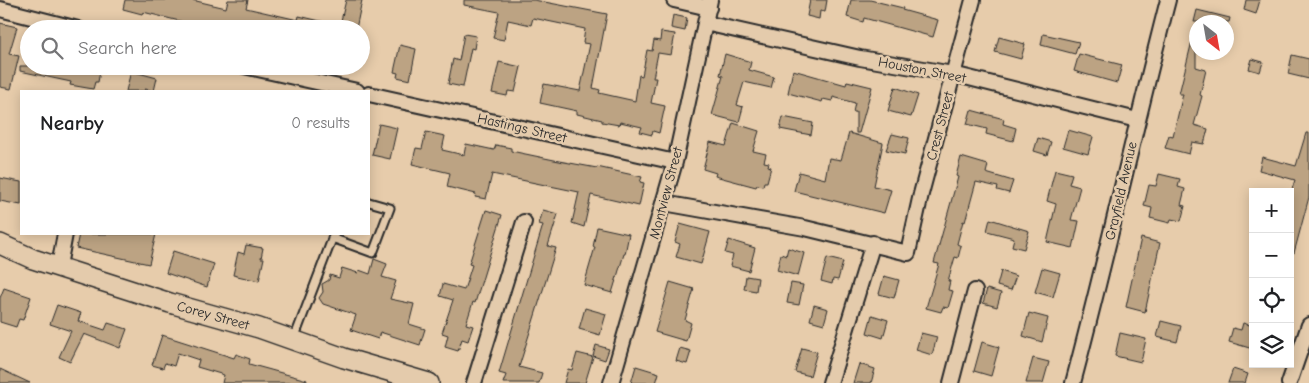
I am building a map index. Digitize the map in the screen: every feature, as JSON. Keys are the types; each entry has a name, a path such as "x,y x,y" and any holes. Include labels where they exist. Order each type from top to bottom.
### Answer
{"street":[{"path":"674,0 710,4"},
{"name":"Crest Street","path":"873,243 908,253 921,194 973,0"},
{"name":"Grayfield Avenue","path":"1073,383 1168,0"},
{"name":"Montview Street","path":"611,383 676,162 710,4"},
{"path":"0,9 43,20"},
{"name":"Houston Street","path":"705,23 860,58 953,74 1137,120"},
{"path":"285,75 352,90"},
{"name":"Hastings Street","path":"370,94 676,162"},
{"path":"664,202 805,228 873,243 830,383"},
{"path":"474,383 524,222"},
{"path":"59,266 65,235"},
{"name":"Corey Street","path":"0,244 33,259 170,303 259,328 344,358 429,383"},
{"path":"952,383 975,291"},
{"path":"1289,383 1309,326"}],"lane":[{"path":"294,340 333,236 373,253 390,208 370,202"}],"building":[{"path":"125,0 192,0 226,8 228,0 248,0 246,8 298,20 175,20 123,9"},
{"path":"346,0 362,0 358,20 341,20"},
{"path":"464,0 534,0 607,14 593,88 600,90 599,93 635,101 639,75 642,76 647,50 652,51 654,40 660,41 661,32 675,34 671,55 658,53 653,78 656,78 651,103 665,106 659,133 653,131 652,135 640,132 642,127 620,122 619,125 602,122 602,120 577,114 577,111 540,103 544,84 580,91 590,44 583,43 585,29 533,18 531,25 508,20 504,40 493,38 499,12 464,5"},
{"path":"810,0 827,0 825,12 820,11 819,19 807,16"},
{"path":"851,0 870,0 903,8 902,10 938,20 933,37 864,18 863,22 847,17"},
{"path":"1246,0 1260,0 1256,14 1244,10"},
{"path":"1197,10 1218,15 1196,15"},
{"path":"673,15 687,18 685,31 671,28"},
{"path":"299,16 316,20 298,20"},
{"path":"0,23 17,27 9,54 19,56 11,89 0,87"},
{"path":"464,34 476,36 474,49 471,48 463,87 448,84 453,59 459,61"},
{"path":"1043,34 1079,42 1075,54 1041,45"},
{"path":"999,37 1025,44 1021,59 995,52"},
{"path":"400,45 416,49 410,80 397,77 398,73 394,72"},
{"path":"1189,53 1189,60 1196,60 1196,67 1206,70 1200,95 1202,96 1194,125 1208,129 1204,144 1192,142 1189,154 1165,148 1169,135 1173,136 1183,94 1179,94"},
{"path":"725,54 751,62 749,70 774,77 771,88 744,82 737,105 743,107 739,122 712,115 723,76 720,75"},
{"path":"1079,54 1122,65 1117,83 1074,71"},
{"path":"1292,55 1309,59 1309,79 1288,74"},
{"path":"1252,59 1263,62 1260,72 1249,69"},
{"path":"499,62 521,67 515,92 508,91 507,96 492,93"},
{"path":"793,70 846,85 847,81 872,87 859,133 856,133 856,112 853,112 855,103 833,97 832,101 823,99 822,102 788,93"},
{"path":"39,75 99,75 98,82 95,82 93,89 70,85 71,82"},
{"path":"130,75 146,75 157,78 154,90 126,90"},
{"path":"895,87 918,95 911,117 888,111"},
{"path":"971,110 1004,119 1003,124 1016,128 1013,141 986,134 987,129 967,124"},
{"path":"783,117 813,123 811,135 780,129"},
{"path":"733,123 759,131 753,151 766,154 764,162 769,163 768,166 771,167 767,182 764,182 763,186 757,185 756,187 715,176 716,173 703,169 710,142 726,146"},
{"path":"379,124 397,128 390,159 372,155"},
{"path":"1068,130 1093,137 1088,154 1063,147"},
{"path":"426,132 445,136 442,150 464,155 466,144 494,150 496,145 511,148 511,151 642,177 640,182 644,183 639,206 591,195 584,227 572,223 579,192 492,174 486,199 475,197 476,194 447,187 450,173 412,164 416,148 422,149"},
{"path":"849,133 883,143 874,186 891,190 884,213 794,191 799,172 825,179 829,158 841,160"},
{"path":"1306,133 1309,133 1309,197 1294,253 1294,188 1292,188 1295,180 1259,170 1262,157 1296,166"},
{"path":"892,134 909,138 905,154 886,150"},
{"path":"1038,138 1051,142 1047,155 1034,151"},
{"path":"961,157 988,165 986,173 1013,181 1009,193 997,190 998,187 976,182 957,244 961,246 958,258 955,257 948,281 950,281 948,290 953,291 948,308 943,307 941,312 926,308 939,264 934,263 958,177 956,176"},
{"path":"1055,170 1072,174 1069,184 1080,187 1071,220 1079,221 1073,248 1047,242 1056,204 1047,201"},
{"path":"1159,174 1180,179 1178,187 1185,189 1181,205 1185,206 1181,221 1171,219 1170,223 1150,218 1152,208 1144,206 1149,185 1156,186"},
{"path":"0,178 20,182 20,205 0,201"},
{"path":"486,210 502,215 475,303 473,302 466,324 473,326 468,341 462,339 458,351 445,347 448,335 442,333 453,300 440,296 443,284 464,290 472,265 469,264"},
{"path":"543,210 558,214 548,246 556,248 519,367 542,373 539,383 503,383 506,375 499,373 543,225 539,224"},
{"path":"990,219 1029,231 1024,249 1012,246 1014,238 987,231"},
{"path":"680,224 710,232 701,264 676,257 680,244 675,242"},
{"path":"597,227 629,234 625,254 612,293 584,285 595,247 593,247"},
{"path":"79,235 156,235 149,264 76,248"},
{"path":"1141,238 1160,243 1145,312 1126,307"},
{"path":"729,240 755,248 749,271 730,266 733,255 725,253"},
{"path":"246,245 263,248 261,258 264,258 259,281 233,275 238,252 244,254"},
{"path":"788,248 804,253 798,276 777,270 781,254 786,256"},
{"path":"173,251 214,264 207,287 166,273"},
{"path":"827,258 843,262 838,280 833,279 832,284 821,281"},
{"path":"374,259 387,264 382,277 396,281 390,299 414,304 409,324 425,329 420,345 380,332 378,339 351,330 356,315 323,304 319,298 323,292 322,284 329,280 330,275 339,278 342,268 358,273 359,270 370,274"},
{"path":"1042,268 1060,273 1053,297 1035,292"},
{"path":"1001,271 1016,276 1011,290 997,286"},
{"path":"746,276 758,278 756,291 744,289"},
{"path":"884,276 899,280 894,298 879,294"},
{"path":"670,282 694,289 685,320 691,323 686,341 655,332"},
{"path":"791,283 803,285 799,305 787,303"},
{"path":"4,288 31,297 23,320 19,319 16,327 0,322 0,298"},
{"path":"987,289 1001,293 997,307 983,303"},
{"path":"57,305 81,313 78,321 105,330 108,323 127,329 120,348 84,334 70,362 59,357 71,331 50,324"},
{"path":"814,305 828,309 824,324 810,320"},
{"path":"585,308 606,314 600,335 579,329"},
{"path":"1029,313 1048,318 1042,342 1023,336"},
{"path":"872,315 888,320 883,338 867,333"},
{"path":"1161,321 1181,326 1177,342 1157,337"},
{"path":"1243,323 1249,325 1249,348 1229,342 1233,328 1241,330"},
{"path":"921,333 937,337 932,355 916,350"},
{"path":"1120,333 1146,339 1141,362 1115,356"},
{"path":"162,335 234,358 236,354 250,359 249,364 307,380 306,383 222,383 224,375 197,367 199,360 178,353 174,366 165,363 163,368 152,365"},
{"path":"982,342 999,347 991,376 974,371"},
{"path":"596,345 609,349 605,360 593,356"},
{"path":"680,348 691,351 687,364 676,361"},
{"path":"802,348 817,352 810,376 795,372"},
{"path":"577,353 593,357 585,383 564,383 568,369 572,370"},
{"path":"1033,358 1049,362 1043,383 1026,383"},
{"path":"859,364 875,369 871,383 853,383"},
{"path":"636,366 659,373 656,383 631,383"},
{"path":"0,369 30,383 0,383"},
{"path":"1233,369 1248,374 1245,383 1228,383"}]}
